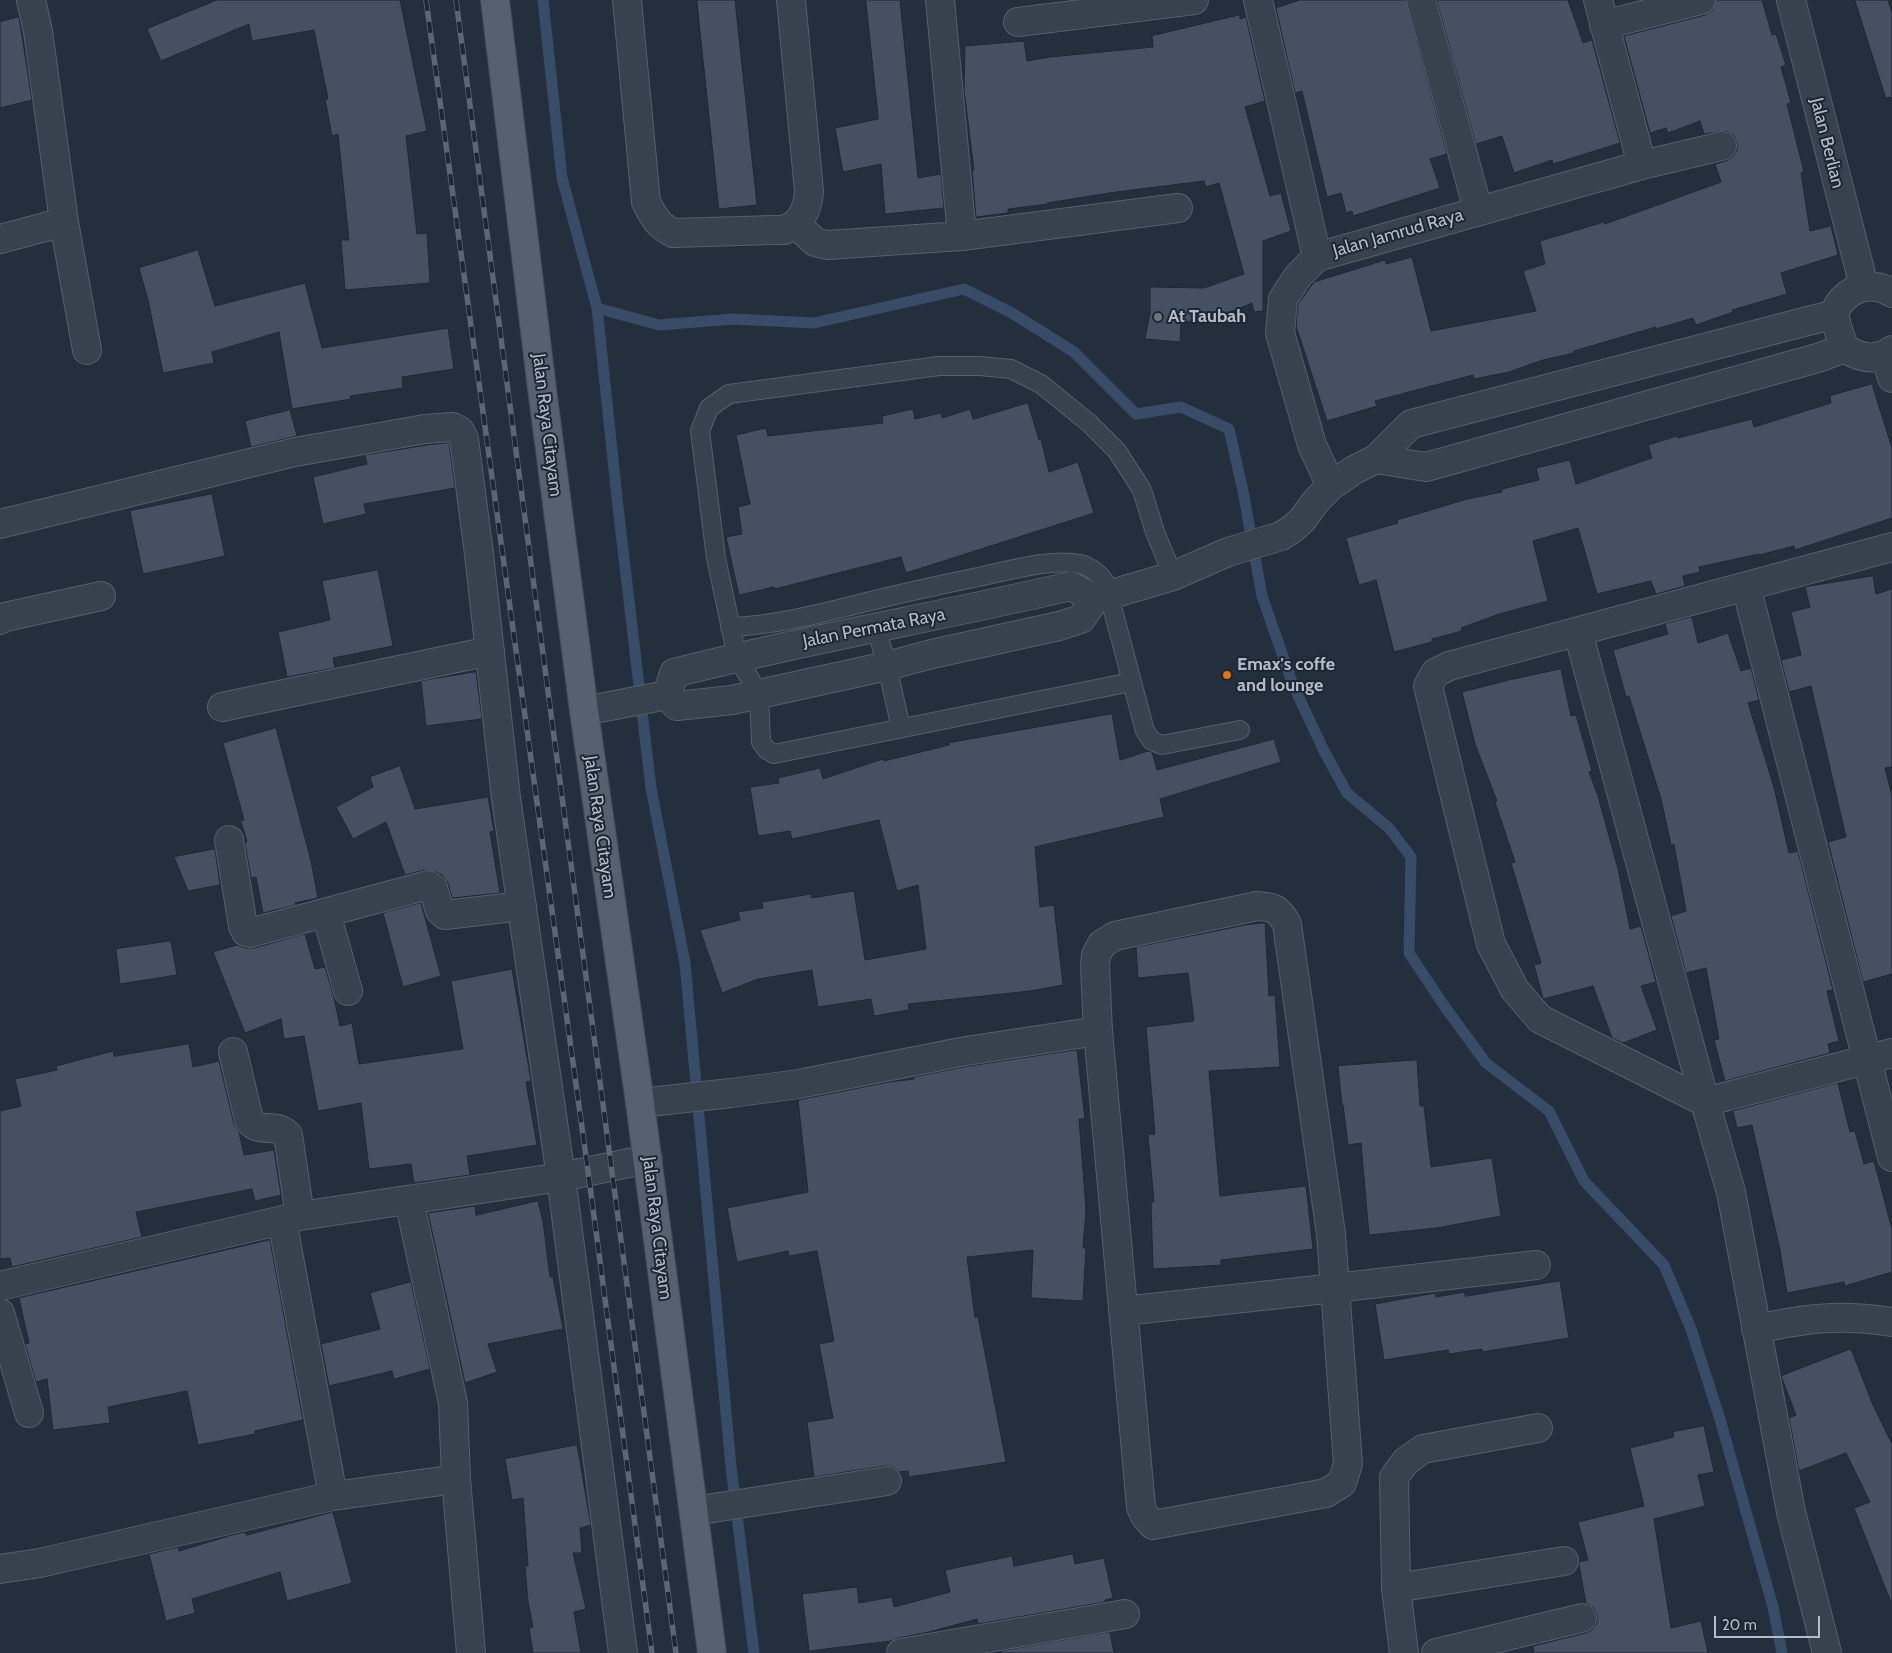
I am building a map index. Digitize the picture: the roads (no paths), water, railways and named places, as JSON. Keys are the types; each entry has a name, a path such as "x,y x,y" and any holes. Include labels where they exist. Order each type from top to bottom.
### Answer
{"main road":[{"name":"Jalan Raya Citayam","path":"494,0 540,371 596,708 640,1103 712,1653"}],"street":[{"path":"31,0 38,31 64,222 87,350"},
{"path":"627,0 646,202 662,228 673,233 784,230 796,224 802,216 808,204 809,191 790,0"},
{"path":"940,0 962,236"},
{"path":"1018,22 1194,0"},
{"path":"1258,0 1317,257"},
{"path":"1421,0 1478,210"},
{"path":"1642,166 1601,13 1701,0"},
{"name":"Jalan Berlian","path":"1791,0 1864,286"},
{"name":"Jalan Jamrud Raya","path":"1330,486 1312,445 1280,333 1283,299 1298,276 1317,257 1478,210 1722,146"},
{"path":"796,224 815,242 827,245 962,236 1178,208"},
{"path":"0,239 64,222"},
{"path":"1890,361 1856,356 1844,348 1835,314 1837,306 1848,293 1864,286 1878,286 1892,293"},
{"path":"1102,596 1173,576 1228,552 1280,536 1302,520 1330,486 1354,470 1376,459 1411,424 1835,314"},
{"path":"1376,459 1426,467 1821,357 1844,348"},
{"path":"0,524 295,452 424,429 453,427 460,431 464,439 506,798 562,1177 623,1653"},
{"path":"1880,1056 1705,1102 1540,1019 1515,990 1491,944 1428,686 1435,673 1450,666 1892,547"},
{"name":"Jalan Permata Raya","path":"1071,586 1102,596 1081,619 887,666 732,700 677,706 660,697 674,673 737,657 876,627 986,606 1071,586"},
{"path":"1746,586 1880,1056 1892,1157"},
{"path":"0,620 5,617 101,596"},
{"path":"1578,632 1705,1102 1732,1192 1791,1512 1827,1653"},
{"path":"222,707 490,651"},
{"path":"596,708 660,697"},
{"path":"228,840 243,926 246,932 250,933 428,885 433,888 440,911 446,915 522,906"},
{"path":"1257,906 1272,907 1281,913 1287,924 1331,1234 1348,1464 1342,1483 1326,1492 1152,1525 1145,1516 1141,1507 1098,1030 1095,966 1096,954 1102,944 1115,936 1257,906"},
{"path":"326,913 348,991"},
{"path":"640,1103 799,1084 966,1051 1098,1030"},
{"path":"232,1052 249,1120 252,1125 257,1128 276,1128 283,1130 288,1135 291,1218 333,1496"},
{"path":"0,1286 291,1218 562,1177 648,1159"},
{"path":"409,1200 453,1402 456,1479 471,1653"},
{"path":"1123,1311 1536,1265"},
{"path":"0,1313 29,1413"},
{"path":"1756,1329 1801,1319 1829,1317 1861,1317 1892,1322"},
{"path":"1404,1653 1396,1588 1394,1477 1406,1460 1423,1449 1538,1428"},
{"path":"0,1569 40,1563 333,1496 456,1479"},
{"path":"694,1511 887,1481"},
{"path":"1396,1588 1564,1561"},
{"path":"901,1653 1125,1614"},
{"path":"1436,1653 1582,1618"}],"lane":[{"path":"1131,682 774,754 767,750 761,742 759,694 737,657 716,558 700,431 709,408 728,394 939,366 980,366 1011,369 1041,384 1089,423 1117,451 1142,490 1155,532 1173,576"},
{"path":"730,627 751,626 816,614 914,590 1019,568 1051,564 1082,564 1102,576 1102,596 1131,682 1145,731 1152,741 1162,744 1240,730"},
{"path":"876,627 901,728"}],"waterway":[{"path":"543,0 562,178 597,308 651,788 685,963 731,1467 754,1653"},
{"path":"597,308 659,325 733,319 814,323 964,289 1012,313 1074,352 1136,414 1181,407 1229,429 1243,491 1262,596 1293,685 1324,751 1347,793 1389,828 1411,857 1409,953 1486,1063 1549,1111 1584,1181 1664,1265 1691,1329 1719,1416 1773,1607 1782,1653"}],"railway":[{"path":"426,0 588,1171 652,1653"},
{"path":"456,0 676,1653"}],"place":[{"name":"At Taubah","path":"1158,317"},
{"name":"Emax's coffe and lounge","path":"1227,675"}]}
